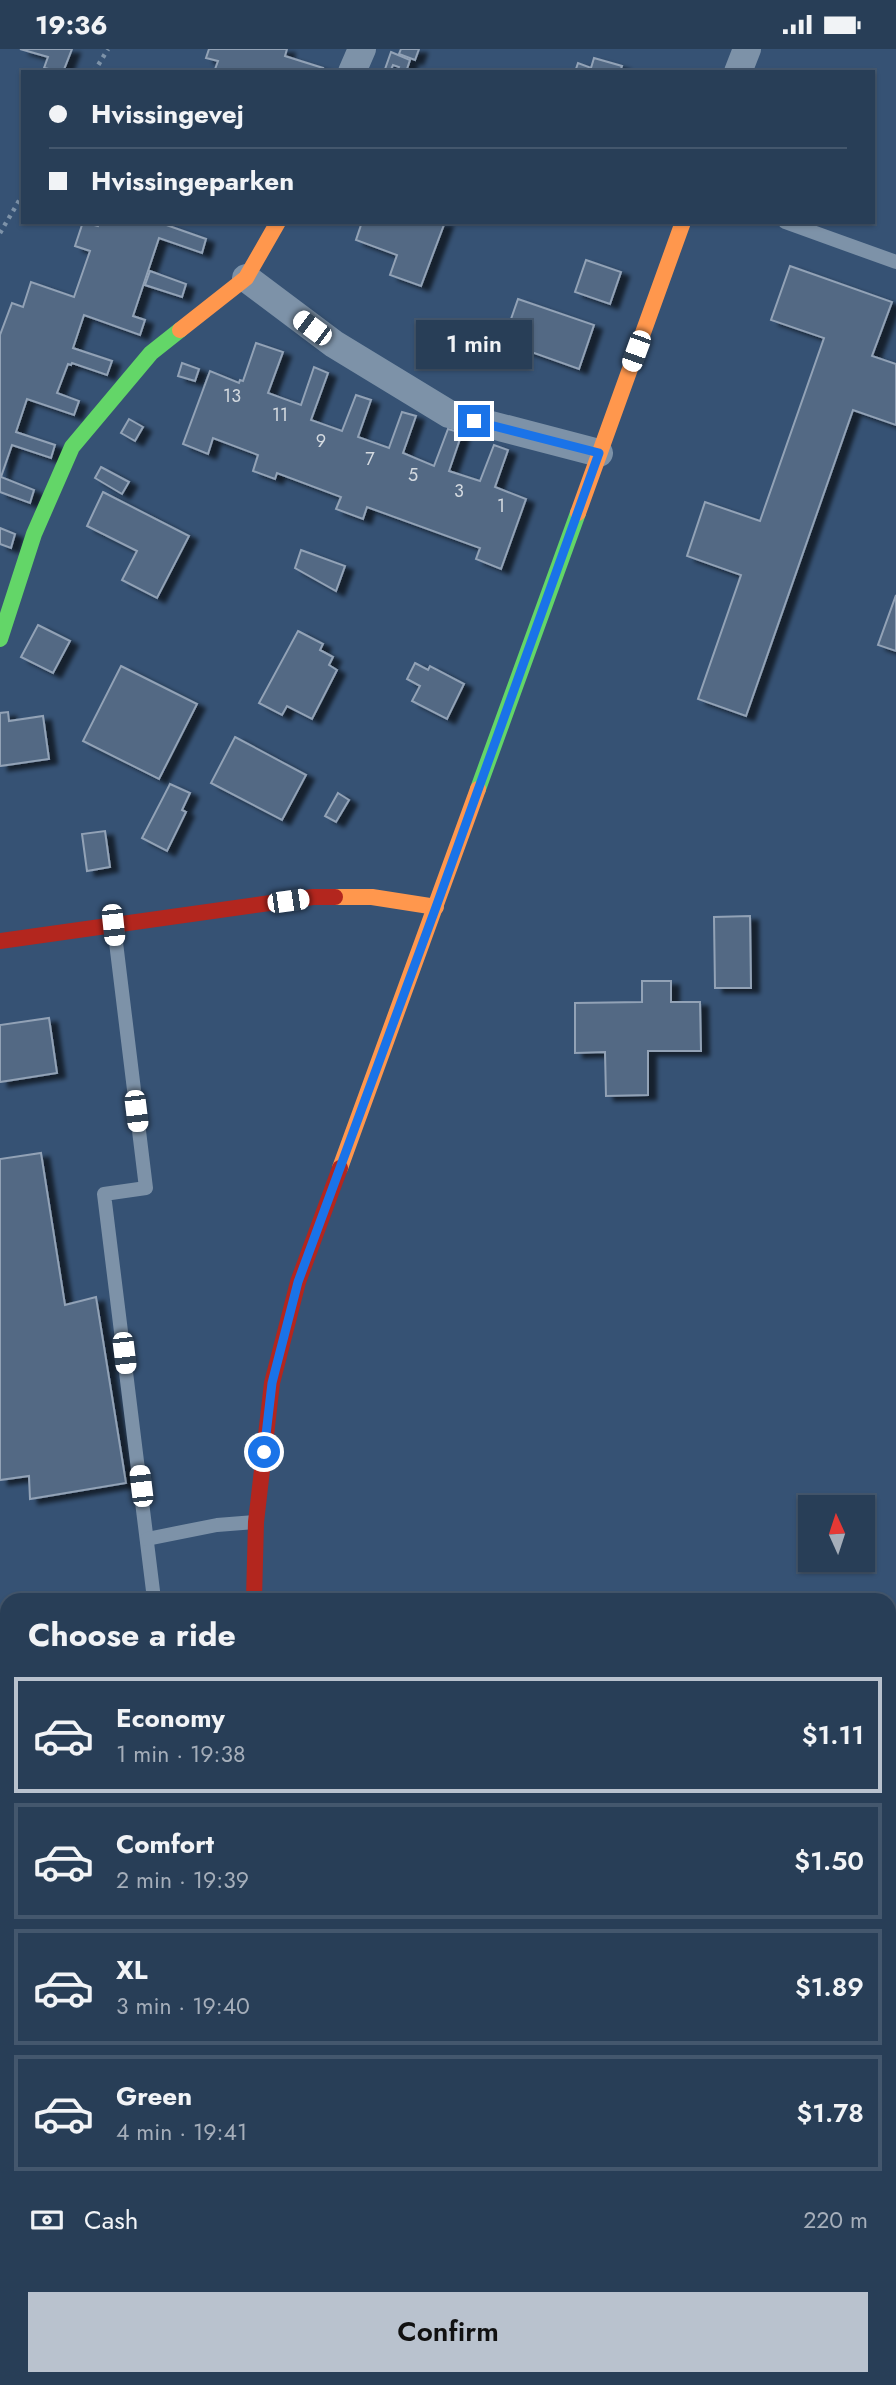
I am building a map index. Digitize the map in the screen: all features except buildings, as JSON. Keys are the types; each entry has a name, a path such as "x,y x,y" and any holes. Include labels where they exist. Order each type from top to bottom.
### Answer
{"street":[{"path":"353,70 362,49"},
{"path":"739,70 747,49"},
{"path":"0,639 34,534 72,447 152,353 246,278 277,224"},
{"path":"254,1593 256,1522 272,1383 298,1282 682,224"},
{"path":"246,278 334,344 449,414 599,453"},
{"path":"0,941 313,897 372,897 436,907"}],"lane":[{"path":"791,224 896,262"},
{"path":"113,925 146,1188 104,1194 152,1593"},
{"path":"147,1539 217,1525 256,1522"}],"path":[{"path":"95,70 108,49"},
{"path":"0,233 21,197"}],"traffic: fast":[{"path":"0,639 34,534 72,447 151,353 180,330"},
{"path":"478,789 578,513"}],"traffic: slow":[{"path":"180,330 246,278 277,224"},
{"path":"578,513 682,224"},
{"path":"340,1168 478,789"},
{"path":"335,897 372,897 436,907"}],"traffic: jam":[{"path":"0,941 313,897 335,897"},
{"path":"254,1593 256,1522 272,1383 298,1282 340,1168"}],"route":[{"path":"264,1452 272,1383 298,1282 599,453 474,421"}]}
